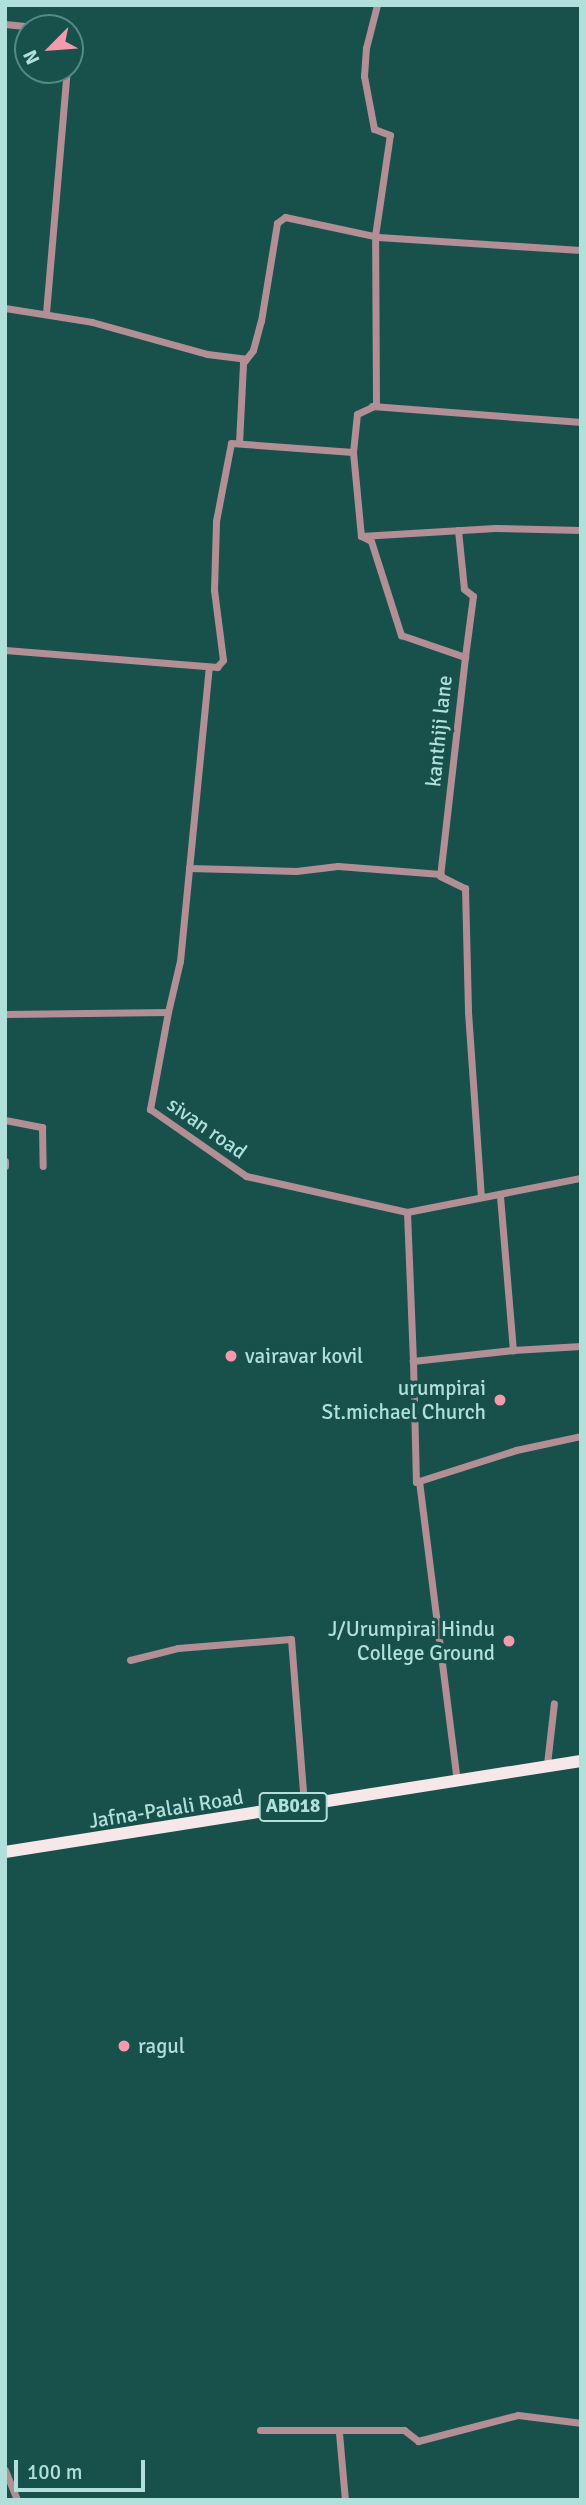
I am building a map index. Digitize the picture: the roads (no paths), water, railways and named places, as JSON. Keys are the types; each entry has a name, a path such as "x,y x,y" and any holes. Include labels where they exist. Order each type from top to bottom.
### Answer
{"main road":[{"name":"Jafna-Palali Road","path":"5,1852 581,1761"}],"street":[{"path":"371,406 376,405 375,236 390,135 374,130 364,76 366,48 377,5"},
{"path":"46,313 66,84"},
{"path":"239,443 246,359 261,321 276,223 285,217 299,217 375,236 581,250"},
{"path":"5,308 46,313 207,354 246,359"},
{"path":"371,406 581,422"},
{"name":"kanthiji lane","path":"371,406 357,414 353,453 361,536 370,541 401,635 465,657 441,874"},
{"path":"5,650 218,667 223,660 214,590 216,521 231,443 353,453"},
{"path":"458,530 464,589 473,596 465,657"},
{"path":"361,536 458,530 581,530"},
{"name":"sivan road","path":"209,667 180,961 167,1012 150,1109 157,1118 246,1176 407,1212 481,1197 500,1196 581,1178"},
{"path":"189,868 296,871 338,866 441,874 465,888 468,1012 481,1197"},
{"path":"5,1014 167,1012"},
{"path":"5,1120 42,1127 43,1166"},
{"path":"5,1161 5,1166"},
{"path":"500,1196 513,1350"},
{"path":"407,1212 419,1481 457,1780"},
{"path":"413,1362 513,1350 581,1346"},
{"path":"419,1481 516,1450 581,1436"},
{"path":"130,1660 178,1648 291,1639 304,1805"},
{"path":"547,1765 554,1703"},
{"path":"260,2430 339,2433 404,2430 418,2441 518,2415 581,2423"},
{"path":"339,2433 345,2500"},
{"path":"5,2470 17,2500"}],"place":[{"name":"vairavar kovil","path":"231,1356"},
{"name":"urumpirai St.michael Church","path":"500,1400"},
{"name":"J/Urumpirai Hindu College Ground","path":"509,1641"},
{"name":"ragul","path":"124,2046"}]}
